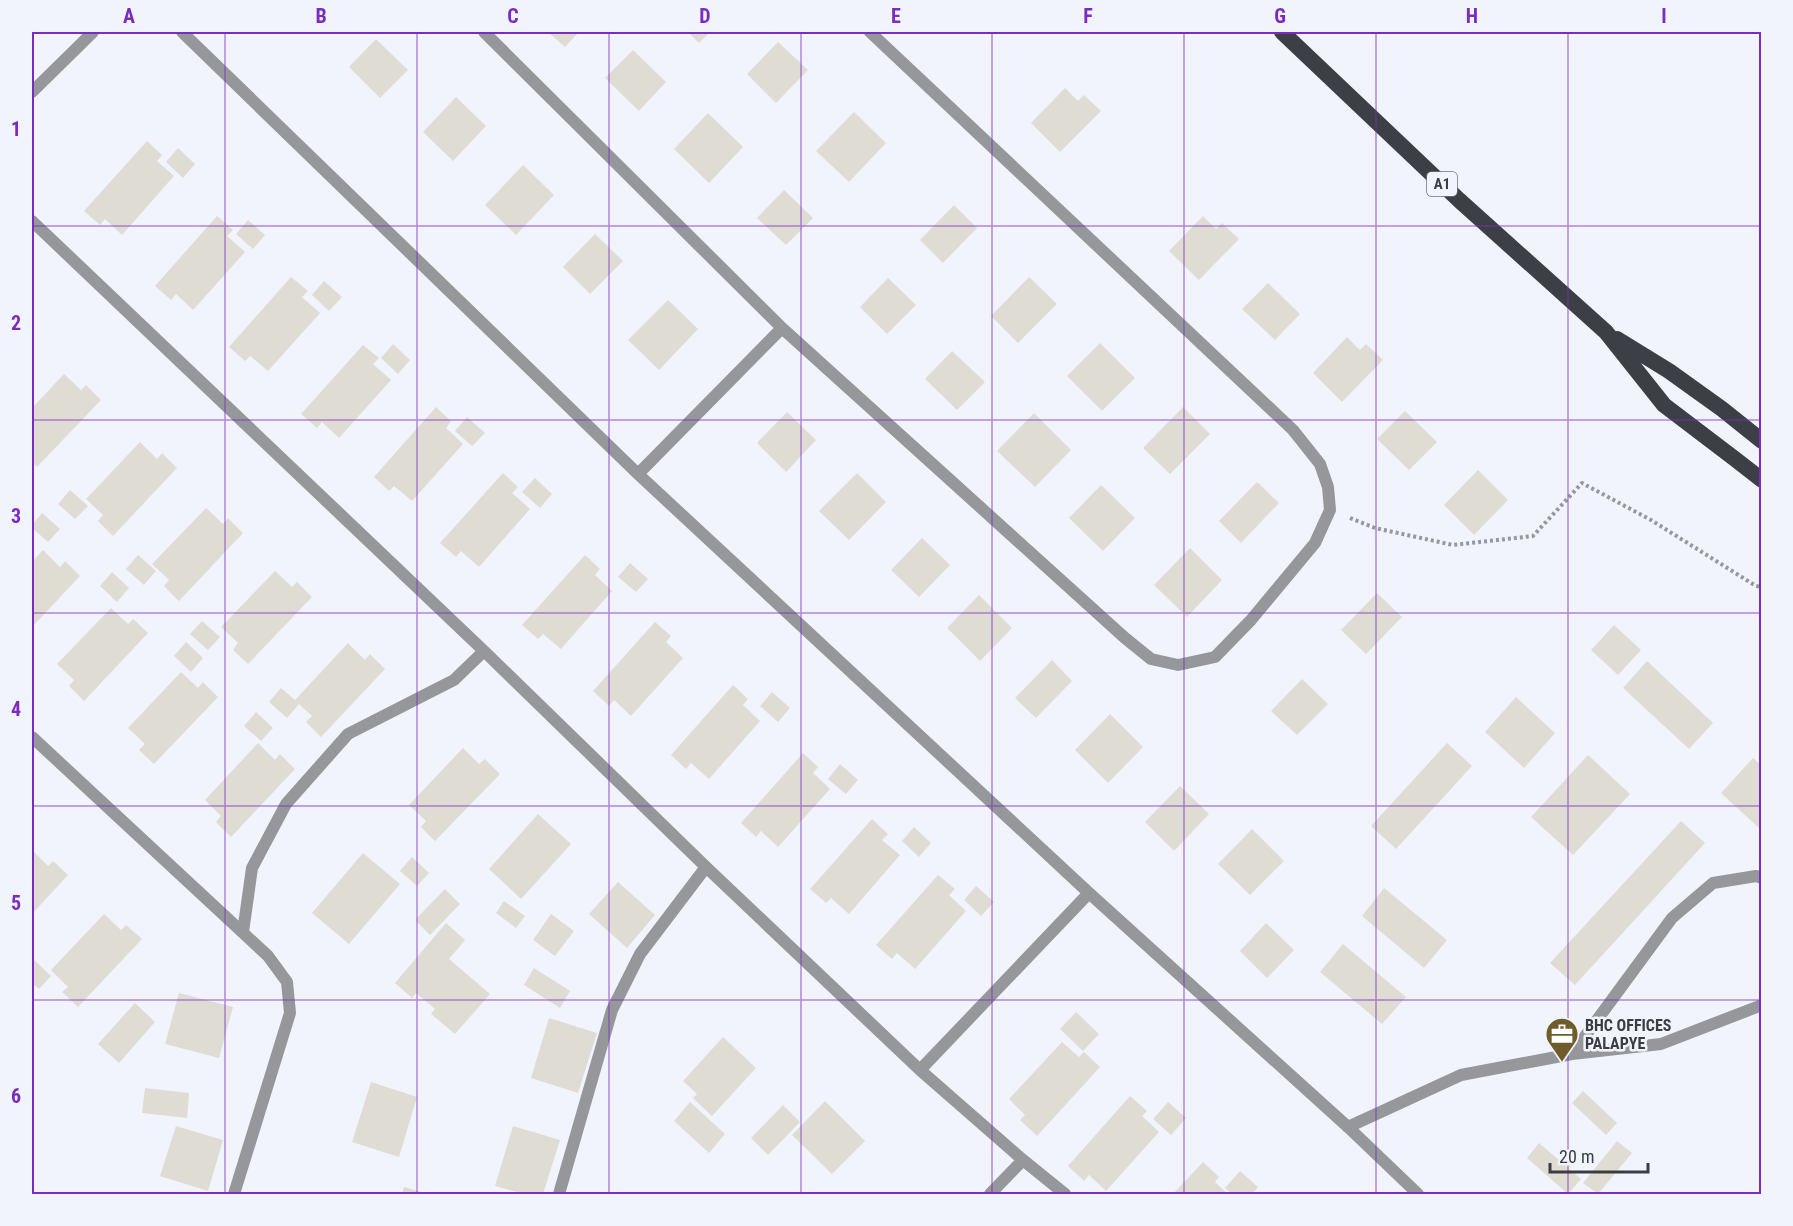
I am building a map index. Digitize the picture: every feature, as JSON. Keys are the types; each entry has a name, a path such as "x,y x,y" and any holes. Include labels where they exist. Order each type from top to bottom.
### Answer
{"highway":[{"name":"A1","path":"1282,32 1459,200 1606,332 1664,405 1761,480"},
{"name":"A1","path":"1606,332 1669,371 1722,409 1761,441"}],"street":[{"path":"32,92 93,32"},
{"path":"182,32 638,474 1089,893 1348,1127 1418,1194"},
{"path":"484,32 782,328 1151,659 1178,665 1215,657 1251,620 1315,543 1330,510 1328,487 1320,464 1293,430 870,32"},
{"path":"32,221 920,1070 1065,1194"},
{"path":"638,474 782,328"},
{"path":"243,932 252,868 286,804 348,734 454,680 484,651"},
{"path":"32,737 268,956 287,982 290,1013 234,1194"},
{"path":"559,1194 612,1010 640,954 706,867"},
{"path":"1572,1054 1672,918 1713,883 1756,876 1761,878"},
{"path":"920,1070 1089,893"},
{"path":"1348,1127 1461,1074 1572,1054 1661,1044 1761,1005"},
{"path":"990,1194 1023,1160"}],"path":[{"path":"1330,510 1375,528 1454,546 1533,536 1582,483 1651,520 1761,587"}],"building":[{"path":"548,32 579,32 565,47"},
{"path":"688,32 710,32 699,43"},
{"path":"376,39 408,70 380,98 349,67"},
{"path":"778,42 808,70 776,103 747,74"},
{"path":"633,50 666,82 639,111 605,78"},
{"path":"1065,88 1078,101 1084,95 1101,111 1060,152 1031,123"},
{"path":"456,97 486,126 453,161 423,132"},
{"path":"854,112 886,143 849,182 816,151"},
{"path":"708,113 743,147 709,183 674,149"},
{"path":"147,141 162,155 157,161 174,176 122,235 105,219 100,225 84,211"},
{"path":"178,148 195,164 183,178 166,162"},
{"path":"523,165 554,195 516,235 485,205"},
{"path":"784,190 813,218 786,245 757,218"},
{"path":"954,205 977,228 943,263 920,240"},
{"path":"217,216 233,230 227,236 245,252 193,310 176,294 171,300 155,286"},
{"path":"1203,216 1216,229 1222,223 1239,239 1199,280 1169,251"},
{"path":"248,220 265,235 253,249 236,234"},
{"path":"595,234 623,261 590,294 563,267"},
{"path":"291,277 308,291 302,297 320,313 268,371 250,356 245,361 229,347"},
{"path":"1029,277 1057,304 1018,343 991,316"},
{"path":"888,278 916,305 887,334 860,307"},
{"path":"324,281 342,297 329,311 312,295"},
{"path":"1268,283 1300,314 1275,340 1242,309"},
{"path":"668,300 698,329 659,370 628,340"},
{"path":"1347,337 1360,350 1366,344 1383,360 1342,402 1313,373"},
{"path":"1100,343 1135,378 1102,411 1067,376"},
{"path":"393,344 410,360 398,374 381,358"},
{"path":"363,345 379,358 373,364 391,380 339,438 322,422 317,428 301,414"},
{"path":"952,351 985,382 957,410 925,379"},
{"path":"64,374 81,390 86,385 101,400 37,467 32,462 32,408"},
{"path":"436,407 451,421 446,428 463,444 412,501 394,486 389,491 374,477"},
{"path":"1183,407 1210,434 1170,474 1143,448"},
{"path":"1405,411 1437,442 1409,470 1377,439"},
{"path":"787,412 816,440 786,472 757,443"},
{"path":"1034,413 1071,450 1035,487 997,451"},
{"path":"467,417 485,433 472,446 455,431"},
{"path":"140,442 157,459 162,453 177,468 113,536 98,521 103,515 86,499"},
{"path":"1478,470 1508,500 1474,535 1444,505"},
{"path":"503,473 518,487 512,493 530,509 479,567 461,551 456,557 440,543"},
{"path":"857,473 886,502 849,540 819,511"},
{"path":"535,478 552,494 540,508 522,492"},
{"path":"1257,482 1279,503 1241,543 1219,521"},
{"path":"1101,485 1135,518 1103,551 1069,518"},
{"path":"70,490 88,506 75,519 58,504"},
{"path":"206,508 223,524 228,518 243,533 179,601 164,586 169,580 152,564"},
{"path":"42,513 60,529 48,542 32,528"},
{"path":"922,538 950,565 919,597 891,570"},
{"path":"1190,548 1222,580 1187,617 1154,585"},
{"path":"43,550 60,567 65,561 80,576 32,627 32,562"},
{"path":"138,555 156,571 144,585 126,569"},
{"path":"585,555 600,569 595,575 612,591 561,649 543,634 538,639 522,625"},
{"path":"630,563 648,579 636,592 618,577"},
{"path":"275,571 292,587 297,582 312,597 248,664 233,650 238,643 221,627"},
{"path":"112,572 129,588 117,602 100,586"},
{"path":"1377,593 1402,617 1366,654 1341,630"},
{"path":"979,595 1012,628 980,661 947,628"},
{"path":"111,608 128,624 133,619 148,633 84,701 69,686 74,680 57,664"},
{"path":"202,621 220,637 208,650 190,634"},
{"path":"655,622 671,636 666,642 683,658 631,716 614,700 609,706 593,691"},
{"path":"1614,625 1641,650 1618,675 1591,650"},
{"path":"186,642 203,658 191,672 174,656"},
{"path":"348,643 365,660 370,654 385,669 321,737 306,722 312,716 299,704 287,718 269,702 281,688 295,700"},
{"path":"1052,660 1072,681 1036,718 1015,698"},
{"path":"1647,661 1713,723 1689,749 1623,688"},
{"path":"181,672 198,688 203,682 218,697 154,764 139,750 145,744 128,728"},
{"path":"1302,679 1328,704 1297,735 1271,711"},
{"path":"733,685 748,699 743,705 760,721 709,779 691,763 686,769 671,755"},
{"path":"772,692 790,708 778,722 760,706"},
{"path":"1516,697 1555,733 1524,768 1485,732"},
{"path":"256,712 273,728 261,741 244,726"},
{"path":"1110,714 1143,747 1108,783 1075,750"},
{"path":"258,743 275,760 280,754 295,769 231,837 216,822 221,816 205,800"},
{"path":"1447,743 1472,766 1396,849 1371,826"},
{"path":"463,748 479,764 485,759 500,774 435,841 421,827 426,821 409,805"},
{"path":"803,753 818,767 813,773 830,789 778,847 761,831 756,837 741,823"},
{"path":"1588,755 1630,794 1573,855 1531,817"},
{"path":"1753,758 1762,766 1760,829 1721,793"},
{"path":"840,764 858,780 846,794 828,779"},
{"path":"1180,786 1209,814 1174,851 1145,822"},
{"path":"538,814 571,844 521,899 489,869"},
{"path":"872,819 888,834 882,840 900,855 849,914 831,898 826,903 810,889"},
{"path":"1681,821 1705,843 1575,985 1550,963"},
{"path":"914,827 931,843 919,857 902,841"},
{"path":"1252,829 1284,861 1250,895 1218,864"},
{"path":"32,850 48,866 53,861 68,875 32,914"},
{"path":"363,853 400,884 349,944 312,913"},
{"path":"412,857 429,873 417,886 400,871"},
{"path":"938,875 955,889 949,895 966,911 915,969 897,953 892,959 876,945"},
{"path":"618,882 655,915 627,948 589,914"},
{"path":"976,886 994,902 981,916 964,900"},
{"path":"1384,888 1447,940 1424,968 1362,916"},
{"path":"445,889 460,904 430,935 415,920"},
{"path":"504,901 525,916 516,928 496,913"},
{"path":"104,914 121,930 126,925 142,939 78,1007 62,992 68,987 51,970"},
{"path":"551,914 574,931 555,956 533,940"},
{"path":"446,923 465,940 449,959 490,994 455,1034 431,1014 435,1009 416,993 412,998 395,983"},
{"path":"1266,923 1294,950 1267,978 1240,951"},
{"path":"1343,944 1406,997 1382,1024 1320,972"},
{"path":"34,960 51,976 39,989 32,983 32,962"},
{"path":"534,968 570,991 560,1008 524,985"},
{"path":"179,993 233,1007 219,1058 165,1044"},
{"path":"135,1003 155,1022 119,1063 98,1044"},
{"path":"1076,1012 1099,1034 1083,1051 1060,1029"},
{"path":"549,1018 597,1033 578,1093 531,1078"},
{"path":"723,1037 756,1068 712,1116 693,1098 697,1094 683,1081"},
{"path":"1062,1042 1079,1057 1084,1052 1100,1067 1037,1136 1020,1120 1025,1115 1009,1099"},
{"path":"371,1082 417,1097 399,1157 352,1142"},
{"path":"145,1088 189,1093 187,1118 142,1113"},
{"path":"1583,1091 1617,1123 1606,1135 1572,1103"},
{"path":"1130,1096 1147,1111 1142,1116 1159,1132 1106,1191 1089,1175 1084,1181 1068,1166"},
{"path":"825,1101 865,1141 832,1174 792,1135"},
{"path":"690,1102 725,1134 709,1153 674,1121"},
{"path":"1168,1102 1186,1118 1171,1135 1153,1119"},
{"path":"783,1105 800,1122 768,1155 751,1138"},
{"path":"176,1126 223,1140 208,1191 160,1176"},
{"path":"513,1126 560,1140 543,1194 524,1194 495,1186"},
{"path":"1617,1141 1632,1153 1598,1194 1583,1183"},
{"path":"1539,1143 1581,1179 1568,1194 1527,1158"},
{"path":"1203,1162 1219,1177 1215,1182 1228,1194 1173,1194"},
{"path":"1240,1171 1258,1187 1252,1194 1233,1194 1225,1188"},
{"path":"404,1187 428,1194 402,1194"}],"place":[{"name":"BHC OFFICES PALAPYE","path":"1562,1063"}]}
